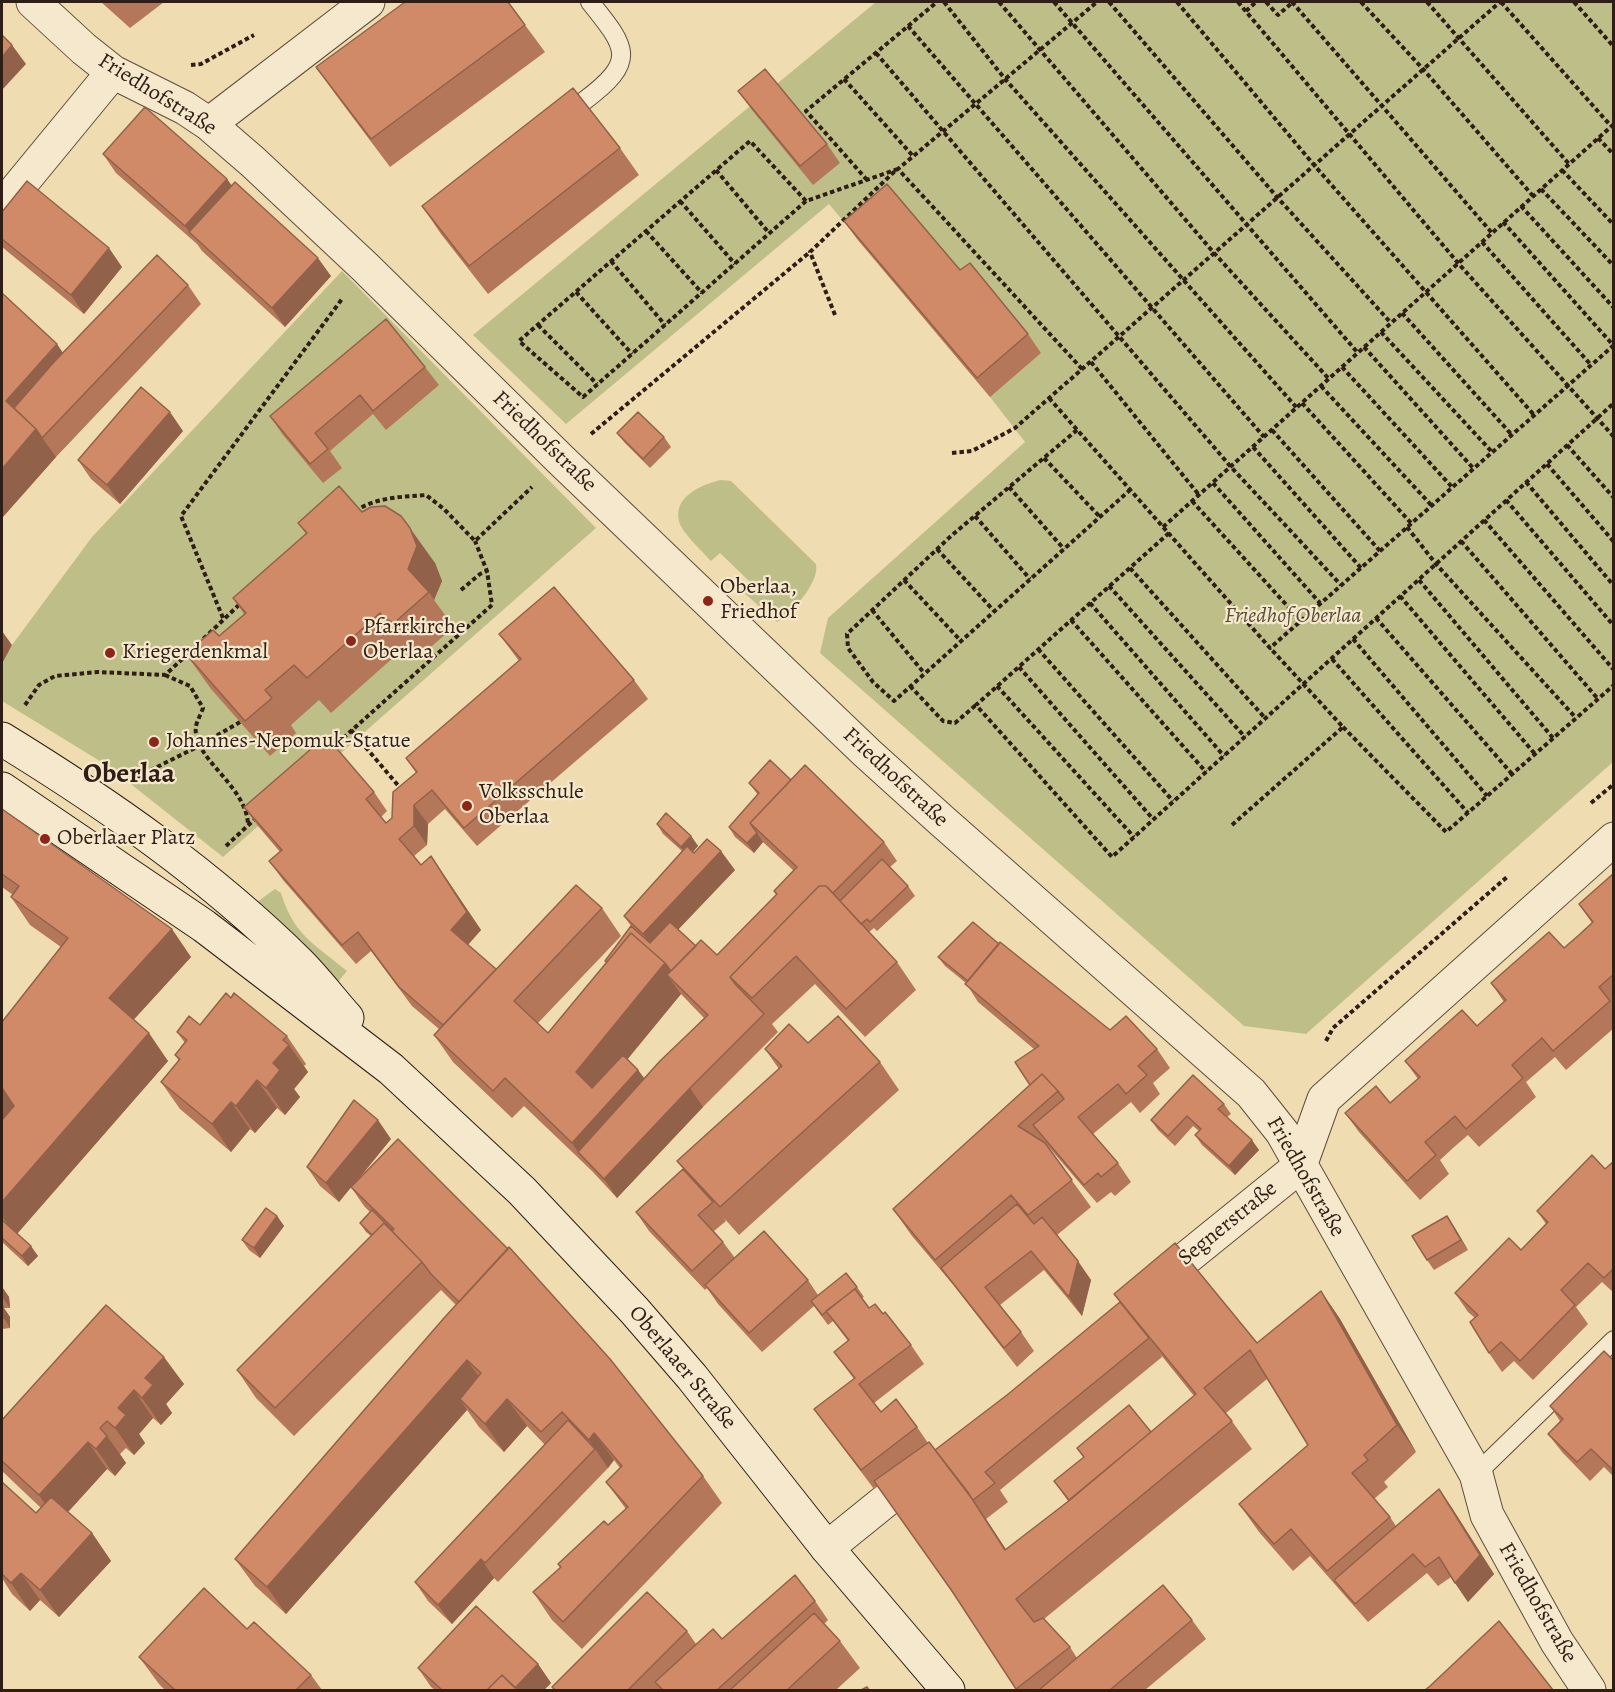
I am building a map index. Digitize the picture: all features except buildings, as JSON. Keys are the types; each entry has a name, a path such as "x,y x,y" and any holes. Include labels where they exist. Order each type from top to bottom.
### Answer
{"street":[{"name":"Friedhofstraße","path":"33,2 113,72 185,108 209,124 365,267 561,460 867,753 1251,1093 1282,1132 1476,1474 1487,1515 1557,1642 1589,1690"},
{"path":"209,124 368,2"},
{"path":"2,207 113,72"},
{"path":"2,740 108,808 197,872 300,964 391,1069"},
{"path":"2,789 204,926 391,1069"},
{"name":"Segnerstraße","path":"1133,1301 1300,1166 1324,1099 1614,839"},
{"name":"Oberlaaer Straße","path":"391,1069 522,1191 634,1310 692,1377 827,1548 948,1690"},
{"path":"827,1548 948,1451"}],"lane":[{"path":"584,101 605,85 618,69 622,52 616,34 590,2"},
{"path":"1476,1474 1614,1340"}],"path":[{"path":"867,180 806,111 937,2"},
{"path":"944,2 1005,79 1296,408"},
{"path":"999,2 1214,253 1329,379"},
{"path":"1054,2 1358,353"},
{"path":"587,438 810,252 898,169 1096,2"},
{"path":"1110,2 1277,197 1391,322"},
{"path":"1177,2 1314,165 1534,415"},
{"path":"1238,2 1458,263 1614,437"},
{"path":"1246,10 1256,2"},
{"path":"1266,2 1278,15 1293,2 1492,233"},
{"path":"1361,2 1423,69 1533,196"},
{"path":"1427,2 1569,164"},
{"path":"952,453 972,451 1015,428 1500,2 1612,125 1163,527"},
{"path":"1574,2 1614,47"},
{"path":"908,26 1264,437"},
{"path":"190,65 201,64 259,33"},
{"path":"876,53 1231,467 1341,585"},
{"path":"844,79 913,156"},
{"path":"1598,138 1614,155"},
{"path":"806,201 750,141 519,341 584,397 806,201 898,169"},
{"path":"898,169 1082,369"},
{"path":"716,170 770,233"},
{"path":"1562,170 1614,225"},
{"path":"1541,189 1614,266"},
{"path":"681,201 735,264"},
{"path":"1521,206 1614,308"},
{"path":"1270,648 1613,345 1503,222"},
{"path":"646,231 702,292"},
{"path":"1482,242 1591,365"},
{"path":"810,252 836,315"},
{"path":"611,261 665,325"},
{"path":"223,618 182,516 365,267"},
{"path":"576,292 632,354"},
{"path":"1402,313 1512,435"},
{"path":"538,325 597,384"},
{"path":"1381,332 1492,452"},
{"path":"1364,347 1473,468"},
{"path":"1090,362 1199,495"},
{"path":"1342,367 1452,488"},
{"path":"1321,386 1432,506"},
{"path":"1049,398 1270,648 1342,726 1446,832 1614,685"},
{"path":"1302,403 1409,525 1436,564 1576,718"},
{"path":"976,705 1112,857 1614,404"},
{"path":"1077,430 937,549 847,634 848,648 873,682 894,700 1130,490"},
{"path":"1272,430 1380,551"},
{"path":"1567,445 1614,498"},
{"path":"1253,447 1361,567"},
{"path":"1044,458 1100,517"},
{"path":"1547,464 1614,542"},
{"path":"475,541 538,482"},
{"path":"1526,482 1614,586"},
{"path":"1213,483 1320,603"},
{"path":"1009,488 1064,549"},
{"path":"327,752 492,605 486,571 475,541 444,509 426,495 390,498 366,504 349,514"},
{"path":"1506,500 1614,626"},
{"path":"1192,501 1301,621"},
{"path":"975,516 1030,579"},
{"path":"1484,520 1614,670"},
{"path":"910,686 943,721 955,723 1168,533"},
{"path":"1461,542 1598,699"},
{"path":"937,549 994,611"},
{"path":"1130,568 1266,718"},
{"path":"461,590 486,571"},
{"path":"904,580 961,641"},
{"path":"1419,580 1553,738"},
{"path":"1109,586 1245,737"},
{"path":"165,675 248,596"},
{"path":"1400,596 1534,754"},
{"path":"1090,603 1224,756"},
{"path":"872,610 924,673"},
{"path":"1376,618 1512,774"},
{"path":"1071,621 1206,772"},
{"path":"1353,639 1487,796"},
{"path":"1038,649 1174,801"},
{"path":"1332,659 1468,813"},
{"path":"1019,667 1153,819"},
{"path":"20,712 39,685 55,676 98,672 165,675 190,686 203,708 196,727 199,746 236,791 248,813 248,825"},
{"path":"997,686 1134,837"},
{"path":"128,782 240,722"},
{"path":"1232,825 1342,726"},
{"path":"351,730 407,796"},
{"path":"1587,807 1614,784"},
{"path":"197,872 264,811"},
{"path":"1322,1049 1333,1028 1508,876"}],"green space":[{"name":"Friedhof Oberlaa","path":"876,2 1613,2 1613,762 1306,1034 1244,1026 820,653 828,618 1025,442 829,204 566,424 473,335"},
{"path":"342,271 596,528 223,857 108,766 2,701 2,664 12,645 92,537"},
{"path":"721,480 731,481 816,564 814,579 804,596 790,612 777,622 742,591 750,582 720,553 711,561 688,536 679,521 678,512 685,498 698,488"},
{"path":"275,889 281,893 292,920 299,929 315,946 347,971 338,982 310,951 257,902"}],"place":[{"name":"Oberlaa, Friedhof","path":"708,601"},
{"name":"Pfarrkirche Oberlaa","path":"351,641"},
{"name":"Kriegerdenkmal","path":"110,653"},
{"name":"Johannes-Nepomuk-Statue","path":"154,742"},
{"name":"Volksschule Oberlaa","path":"467,806"},
{"name":"Oberlaaer Platz","path":"45,839"}],"district":[{"name":"Oberlaa","path":"129,775"}]}
